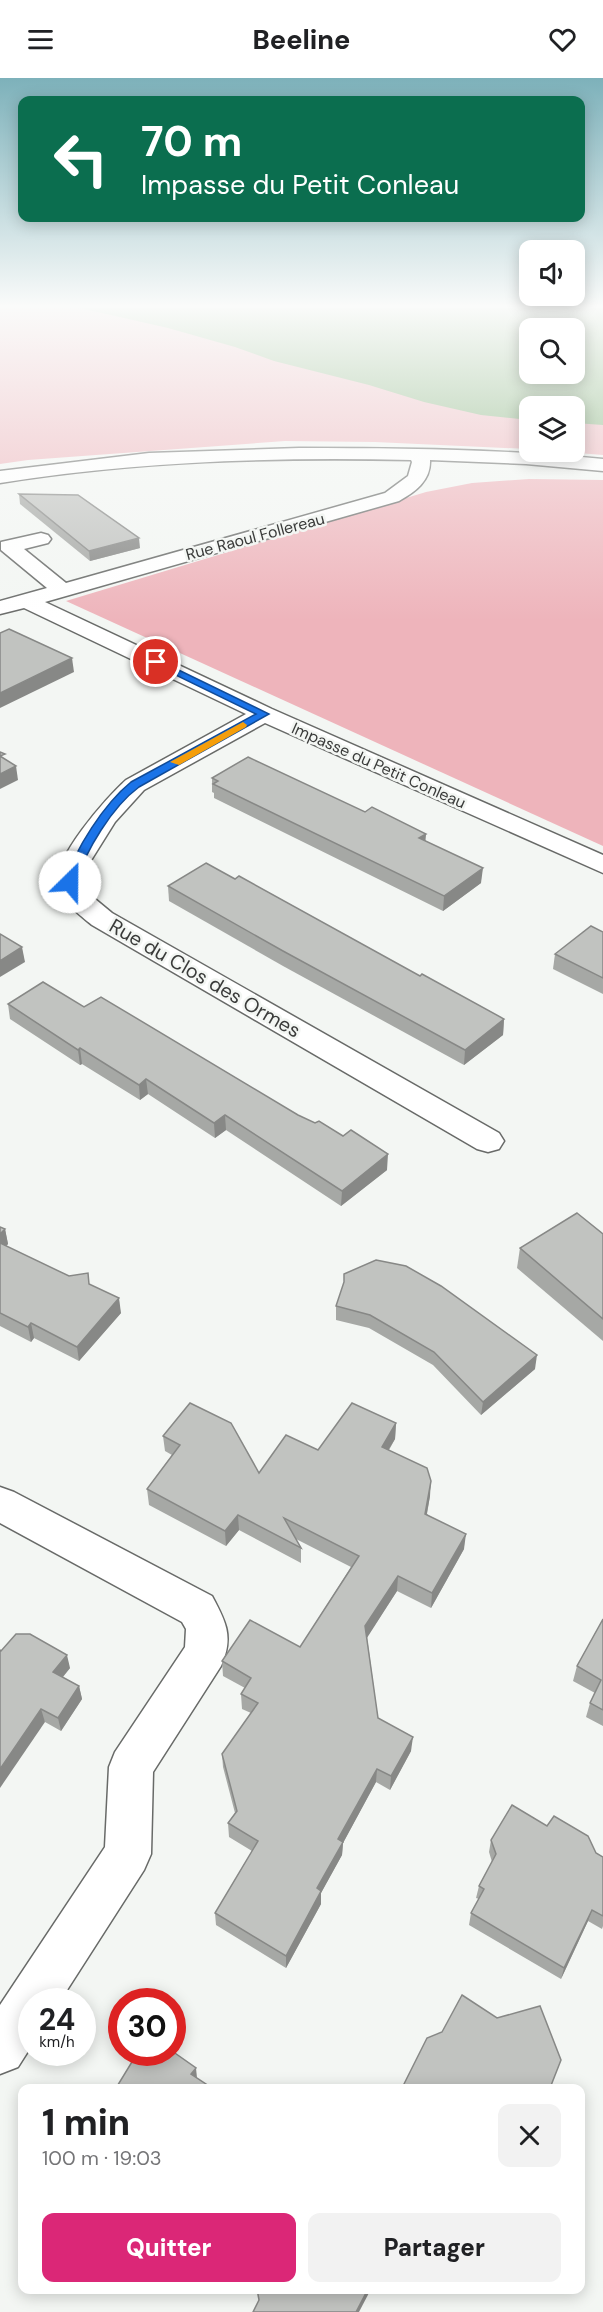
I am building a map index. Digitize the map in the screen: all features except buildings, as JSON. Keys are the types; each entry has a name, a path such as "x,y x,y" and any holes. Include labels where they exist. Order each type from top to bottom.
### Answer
{"street":[{"path":"0,477 79,465 186,456 328,453 419,454 603,465"},
{"name":"Rue Raoul Follereau","path":"0,608 392,497 413,484 420,474 422,461 419,454"},
{"path":"41,539 8,546 62,590"},
{"name":"Impasse du Petit Conleau","path":"26,601 264,714 603,865"},
{"name":"Rue du Clos des Ormes","path":"264,714 135,785 123,794 107,814 75,866 70,882 74,893 102,919 488,1141"},
{"path":"0,1504 197,1609 207,1627 206,1652 131,1767 128,1854 0,2049"}],"shaded area":[{"path":"0,412 519,412 519,449 375,442 285,441 0,464"},
{"path":"469,412 519,412 519,419 481,415"},
{"path":"585,412 603,412 603,455 585,454"},
{"path":"585,412 603,412 603,425 585,424"},
{"path":"529,479 603,480 603,846 66,601 426,492 472,483"}],"slow traffic":[{"path":"175,762 243,725"}],"route":[{"path":"70,882 75,866 90,840 123,794 135,785 264,714 156,662"}]}
